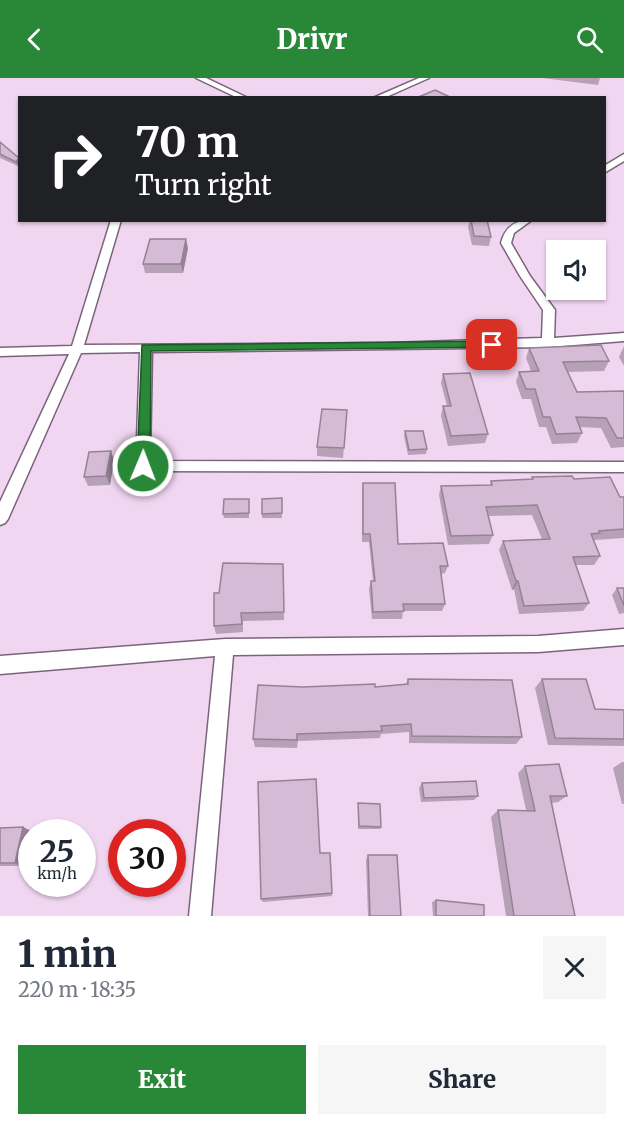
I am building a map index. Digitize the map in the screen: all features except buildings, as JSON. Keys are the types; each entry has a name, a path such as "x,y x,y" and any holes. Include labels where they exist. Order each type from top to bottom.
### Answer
{"street":[{"path":"200,78 240,96"},
{"path":"381,96 425,78"},
{"path":"606,169 624,157"},
{"path":"0,519 77,349 115,222"},
{"path":"524,222 508,232 506,243 525,276 549,310 547,326 549,343"},
{"path":"0,352 549,343 624,337"},
{"path":"146,348 143,466 624,467"},
{"path":"0,665 225,647 538,644 624,637"},
{"path":"200,916 225,647"}],"route":[{"path":"143,466 146,348 492,345"}]}
